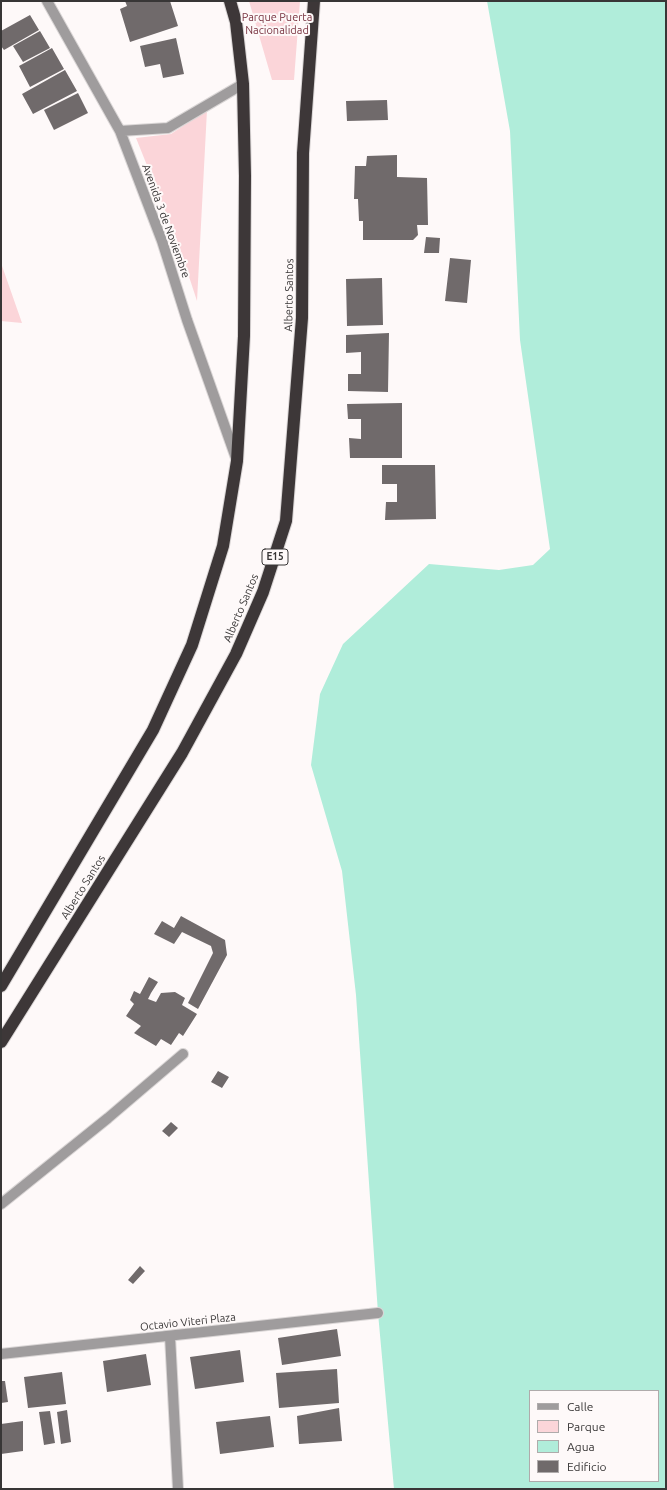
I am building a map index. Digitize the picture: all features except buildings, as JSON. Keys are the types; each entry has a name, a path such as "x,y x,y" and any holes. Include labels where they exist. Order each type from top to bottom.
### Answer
{"highway":[{"name":"Alberto Santos","path":"1,986 153,730 192,645 223,546 237,461 244,336 245,176 243,84 236,22 230,1"},
{"name":"Alberto Santos","path":"1,1042 182,753 239,647 263,592 286,522 302,318 303,153 314,1"}],"street":[{"name":"Avenida 3 de Noviembre","path":"47,1 120,131 162,241 187,320 237,461"},
{"path":"120,131 168,128 243,84"},
{"path":"1,1204 108,1118 182,1054"},
{"name":"Octavio Viteri Plaza","path":"1,1354 378,1313"},
{"path":"170,1336 178,1489"}],"green space":[{"name":"Parque Puerta Nacionalidad","path":"249,1 300,1 294,80 272,80"},
{"path":"207,110 197,301 177,240 136,138 171,134"},
{"path":"1,263 22,323 1,321"}],"water":[{"path":"487,1 666,1 666,1489 394,1489 378,1313 356,995 342,871 311,765 320,694 343,644 429,564 499,570 533,565 550,549 520,340 510,131"}]}
